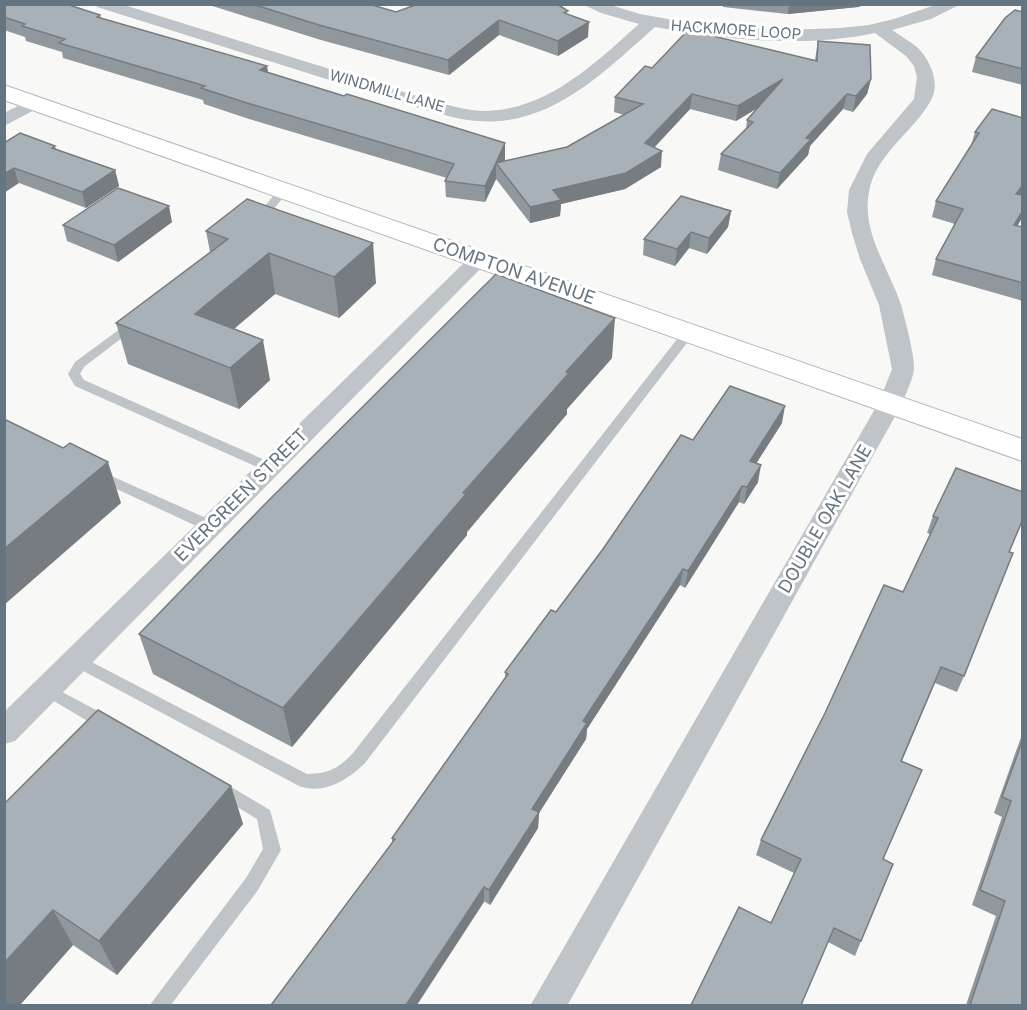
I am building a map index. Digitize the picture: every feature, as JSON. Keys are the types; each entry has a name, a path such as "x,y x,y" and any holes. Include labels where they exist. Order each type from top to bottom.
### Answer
{"street":[{"name":"WINDMILL LANE","path":"103,4 431,106 486,116 519,112 560,98 650,23"},
{"name":"HACKMORE LOOP","path":"590,4 650,23 782,36 836,35 879,28 928,15 953,4"},
{"name":"DOUBLE OAK LANE","path":"547,1005 891,402 903,369 890,305 862,234 857,212 858,190 874,158 923,100 926,76 922,65 912,52 879,28"},
{"name":"COMPTON AVENUE","path":"4,92 1023,450"},
{"path":"4,121 36,102"},
{"name":"EVERGREEN STREET","path":"4,732 78,661 210,526 479,259"}],"lane":[{"path":"253,228 284,190"},
{"path":"140,318 79,365 74,374 79,383 269,467"},
{"path":"78,661 305,781 325,782 344,774 359,758 689,332"},
{"path":"90,472 210,526"},
{"path":"47,690 120,731"},
{"path":"158,1005 252,884 272,850 264,815 203,777"}],"building":[{"path":"4,4 66,4 100,15 97,17 267,66 260,70 344,96 347,94 505,143 485,186 445,181 454,164 247,103 201,88 205,86 59,43 65,39 22,26 25,24 4,17"},
{"path":"252,4 369,4 396,12 418,4 557,4 568,11 564,13 589,22 558,41 499,20 448,60"},
{"path":"1015,10 1023,12 1023,69 976,57 1005,18"},
{"path":"688,30 817,61 818,41 870,45 871,79 856,96 847,94 806,138 811,139 780,173 721,154 753,122 747,120 783,79 738,106 692,94 645,143 662,151 626,173 553,190 561,200 530,207 496,163 567,147 643,104 615,97 645,66 652,68"},
{"path":"992,109 1023,118 1023,185 1016,194 1023,195 1023,210 1014,225 1023,227 1023,283 936,259 963,209 936,201 979,133 975,132"},
{"path":"20,133 55,146 52,148 115,170 82,192 14,168 4,174 4,143"},
{"path":"118,188 169,206 114,245 63,225"},
{"path":"681,196 731,211 709,238 691,232 677,249 644,239"},
{"path":"247,199 373,243 334,277 269,253 195,314 263,340 230,368 116,323 228,239 206,231"},
{"path":"496,274 615,318 566,372 569,373 463,493 466,494 283,708 139,634 267,502"},
{"path":"730,386 785,406 750,461 761,465 747,487 742,486 688,571 683,569 583,721 587,723 532,809 539,812 489,890 484,887 406,1005 271,1005 395,839 392,838 508,674 505,672 551,610 556,612 603,549 681,435 693,440"},
{"path":"4,419 63,448 70,443 108,462 4,549"},
{"path":"956,468 1023,492 1023,519 1009,552 1013,553 964,676 941,667 901,761 922,770 883,859 893,864 861,941 834,928 801,1005 691,1005 739,907 771,923 801,859 761,840 825,713 884,585 903,592 938,518 933,516"},
{"path":"98,710 231,786 99,941 53,910 4,963 4,804"},
{"path":"1023,739 1023,1005 970,1005 1005,901 980,890 1011,801 1002,797"}]}
